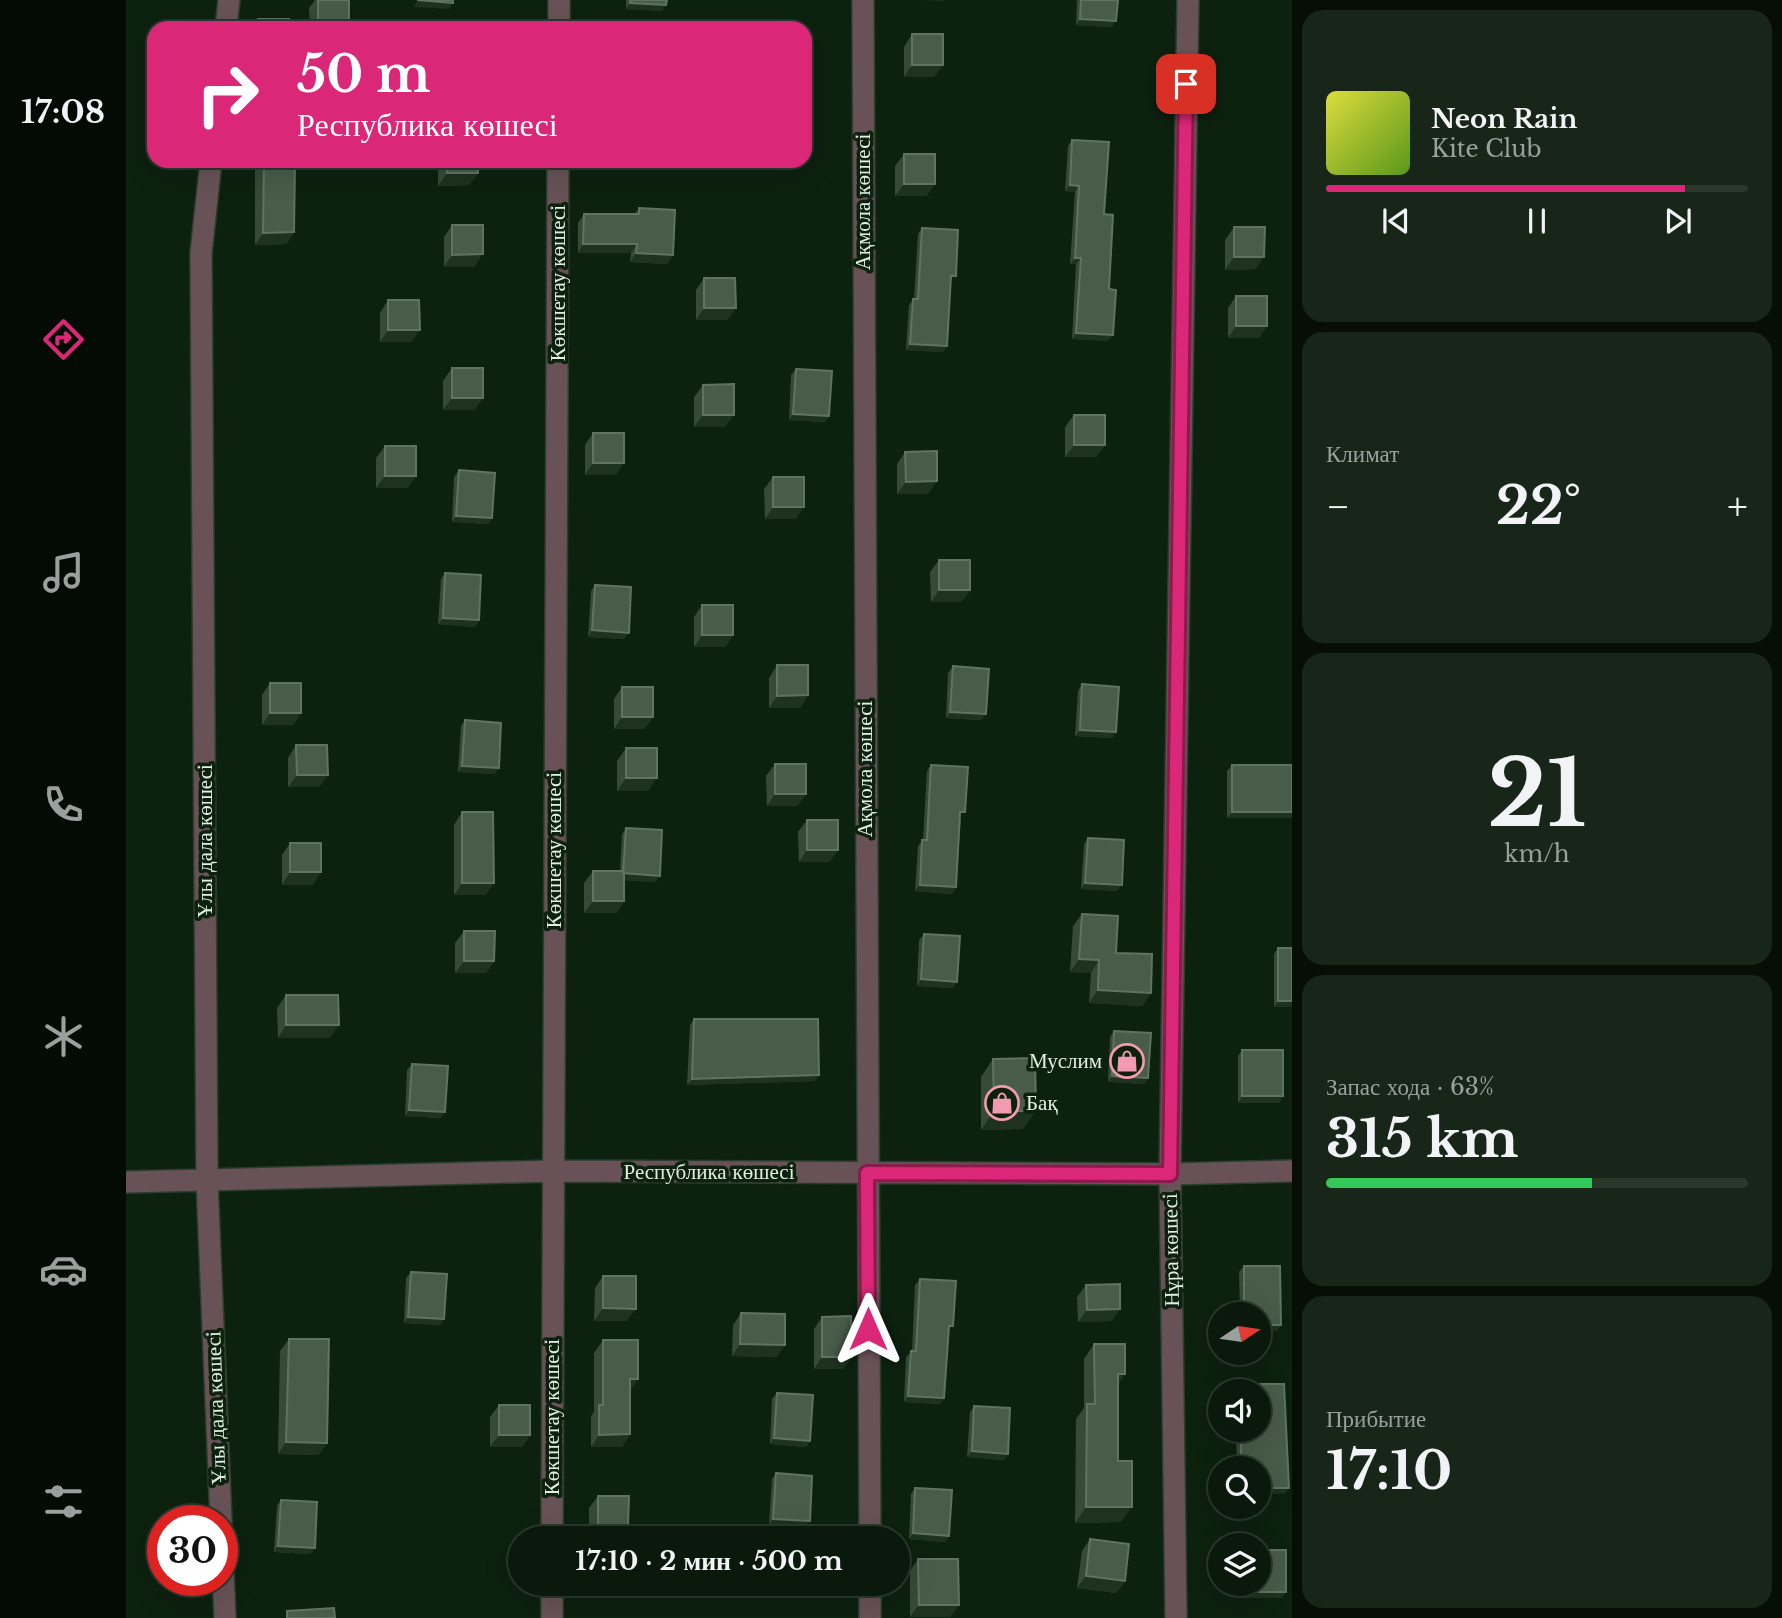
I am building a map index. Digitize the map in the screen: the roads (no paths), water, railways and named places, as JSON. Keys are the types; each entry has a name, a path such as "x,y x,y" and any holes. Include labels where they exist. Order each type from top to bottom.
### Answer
{"street":[{"path":"227,21 229,0"},
{"path":"559,0 559,21"},
{"name":"Ақмола көшесі","path":"863,0 870,1526"},
{"name":"Нұра көшесі","path":"1176,1618 1170,1174 1188,0"},
{"name":"Ұлы дала көшесі","path":"210,168 201,253 207,1181 220,1505"},
{"name":"Көкшетау көшесі","path":"552,1526 558,168"},
{"name":"Республика көшесі","path":"126,1181 552,1171 1170,1174 1292,1171"},
{"path":"224,1596 225,1618"},
{"path":"552,1596 552,1618"},
{"path":"870,1596 870,1618"}],"place":[{"name":"Муслим","path":"1127,1061"},
{"name":"Бақ","path":"1002,1103"}]}
